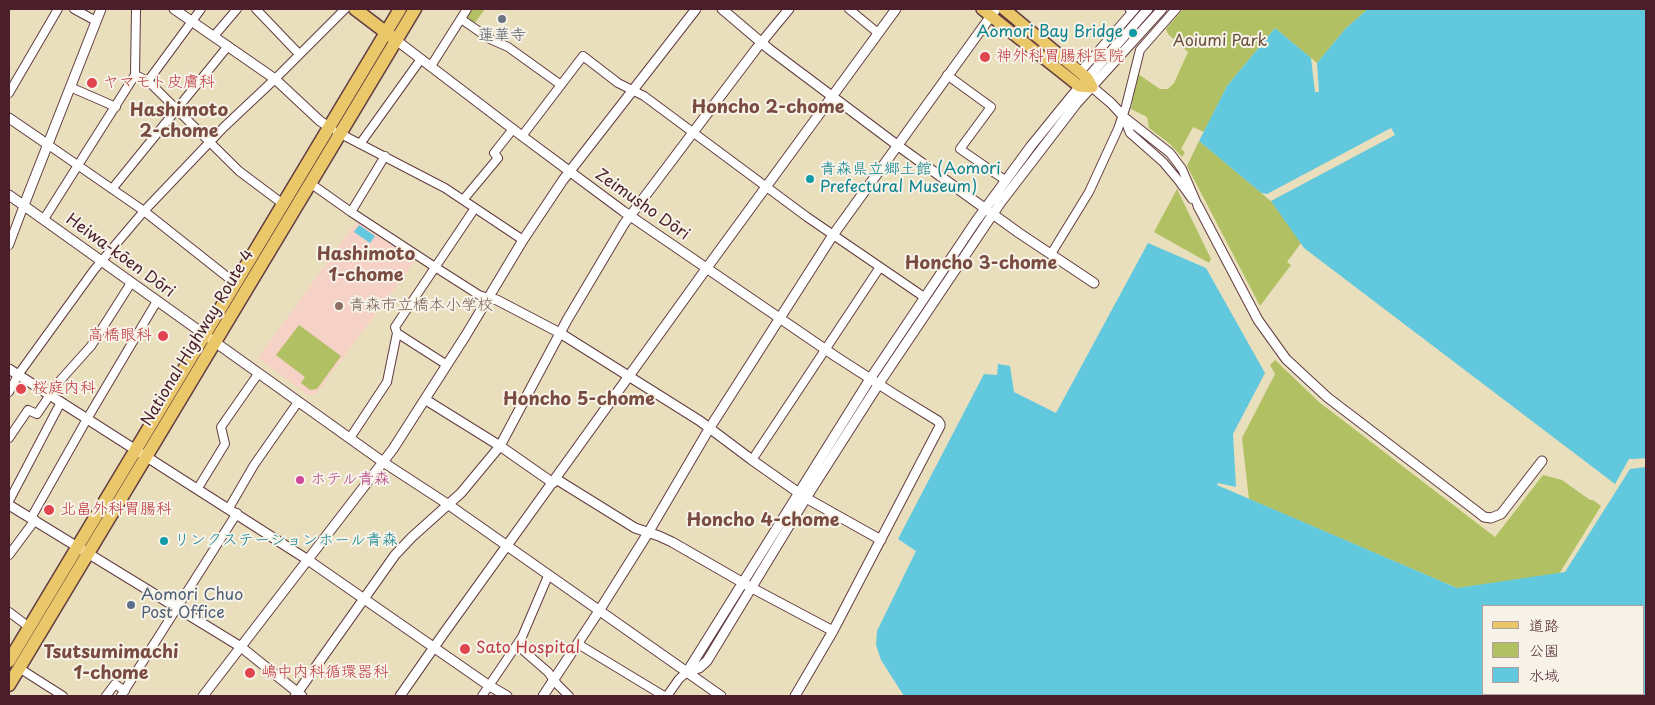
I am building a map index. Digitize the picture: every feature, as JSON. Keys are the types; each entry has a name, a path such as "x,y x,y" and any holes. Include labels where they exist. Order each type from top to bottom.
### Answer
{"highway":[{"path":"355,9 391,36"},
{"name":"National Highway Route 4","path":"391,36 400,9"},
{"name":"National Highway Route 4","path":"209,339 235,283 283,204 334,130 391,36 415,9"},
{"name":"National Highway Route 4","path":"14,665 209,339 310,183 334,130"},
{"name":"National Highway Route 4","path":"9,685 14,665 29,627 83,549"}],"main road":[{"path":"1004,9 1085,81"},
{"path":"990,11 1085,81"}],"street":[{"path":"9,93 58,9"},
{"path":"74,9 96,21"},
{"path":"9,245 101,9"},
{"path":"44,220 135,75 136,9"},
{"path":"174,9 275,79 320,121 444,188 523,240"},
{"path":"148,81 201,9"},
{"path":"214,36 237,9"},
{"path":"256,9 299,54"},
{"path":"9,392 18,375 101,261 144,211 209,142 344,9"},
{"path":"431,66 467,9"},
{"path":"202,696 383,462 426,400 523,240 569,171 696,9"},
{"path":"722,9 831,97 896,145 1094,283"},
{"path":"9,505 241,647 298,695 363,598 403,546 461,493 500,446 560,333 630,215 761,42 789,9"},
{"path":"849,9 878,33"},
{"path":"400,696 434,646 630,377 765,187 896,9"},
{"path":"578,644 666,696 678,679 687,672 703,666 752,588 802,495 870,379 924,297 1005,180 1085,81 1148,9"},
{"path":"1085,81 1142,30 1162,9"},
{"path":"1051,254 1089,192 1124,116 1140,50 1176,9"},
{"path":"687,672 743,583 802,495 993,214 1048,139 1132,10"},
{"path":"544,696 648,533 709,429 833,235 947,75 990,11"},
{"path":"461,19 490,39 508,47 561,86"},
{"name":"Zeimusho Dōri","path":"391,36 569,171 706,269 878,385 938,421 940,426 880,540"},
{"path":"112,189 228,46"},
{"path":"522,136 583,56 618,83 644,96 765,187 924,297"},
{"path":"360,144 421,59"},
{"path":"135,75 148,81 240,172 283,204"},
{"path":"947,75 991,107 960,149 1005,180"},
{"path":"1085,81 1170,153 1182,169 1198,206 1258,320 1286,359 1327,397 1484,517 1491,518 1501,514 1542,461"},
{"path":"70,87 116,107"},
{"path":"1124,116 1130,133 1171,171 1198,206"},
{"path":"9,118 144,211 192,251 235,283"},
{"path":"463,200 498,158 494,153 513,129"},
{"path":"351,212 385,156"},
{"path":"310,183 478,295 498,300 560,333 709,429 802,495 880,540 833,631 795,696"},
{"name":"Heiwa-kōen Dōri","path":"9,195 383,462 449,505 721,696"},
{"path":"350,438 387,382 397,333 395,327 476,208"},
{"path":"752,460 880,267"},
{"path":"9,438 28,410 37,414 49,394 91,346 131,283"},
{"path":"9,555 33,519 87,419 157,302"},
{"path":"397,333 447,365"},
{"path":"9,369 308,560 488,685 507,696"},
{"path":"198,488 225,444 221,427 258,374"},
{"path":"426,400 554,481 634,528 672,542 752,588 833,631"},
{"path":"9,501 61,402"},
{"path":"106,696 114,684 123,693 178,607 233,511 254,465 298,402"},
{"path":"482,696 527,628 548,576"},
{"path":"9,612 29,627"},
{"path":"517,645 548,672 569,696"},
{"path":"14,665 63,696"}],"shaded area":[{"name":"青森市立橋本小学校","path":"357,221 416,260 316,394 308,395 258,358"}],"green space":[{"path":"470,9 485,9 474,24 468,20 467,13"},
{"name":"Aoiumi Park","path":"1183,9 1368,9 1346,28 1317,63 1275,28 1227,86 1204,132 1193,127 1181,149 1185,152 1182,157 1170,144 1149,128 1147,117 1131,109 1138,74 1160,89 1168,89 1174,83 1188,52 1168,34 1166,29"},
{"path":"1199,141 1271,201 1301,243 1287,262 1291,265 1260,306 1187,166"},
{"path":"1177,189 1211,259 1209,263 1154,232"},
{"path":"299,325 341,356 317,389 310,390 301,383 305,377 276,355"},
{"path":"1275,360 1319,402 1495,537 1543,475 1562,480 1601,506 1559,574 1457,588 1249,499 1242,438 1275,374 1270,365"}],"water":[{"path":"1368,9 1646,9 1646,696 904,696 881,660 876,645 877,631 916,551 898,539 984,374 997,375 998,364 1010,366 1014,392 1056,413 1148,243 1206,268 1265,373 1233,434 1236,487 1218,483 1217,485 1457,588 1565,572 1630,469 1634,459 1629,459 1615,484 1304,248 1271,201 1199,141 1227,86 1275,28 1311,58 1315,92 1319,92 1317,63 1346,28"},
{"path":"359,225 375,236 370,243 354,232"}],"pier":[{"path":"1391,128 1395,135 1271,201 1261,193 1267,194"},
{"path":"1646,458 1646,467 1630,469 1634,459"}],"place":[{"name":"蓮華寺","path":"502,19"},
{"name":"Aomori Bay Bridge","path":"1133,33"},
{"name":"神外科胃腸科医院","path":"985,57"},
{"name":"ヤマモト皮膚科","path":"92,83"},
{"name":"青森県立郷土館 (Aomori Prefectural Museum)","path":"810,179"},
{"name":"青森市立橋本小学校","path":"339,306"},
{"name":"高橋眼科","path":"163,336"},
{"name":"桜庭内科","path":"21,389"},
{"name":"ホテル青森","path":"300,480"},
{"name":"北畠外科胃腸科","path":"49,510"},
{"name":"リンクステーションホール青森","path":"164,541"},
{"name":"Aomori Chuo Post Office","path":"131,605"},
{"name":"Sato Hospital","path":"465,649"},
{"name":"嶋中内科循環器科","path":"250,673"}],"district":[{"name":"Honcho 2-chome","path":"768,108"},
{"name":"Hashimoto 2-chome","path":"179,121"},
{"name":"Honcho 3-chome","path":"981,264"},
{"name":"Hashimoto 1-chome","path":"366,265"},
{"name":"Honcho 5-chome","path":"579,400"},
{"name":"Honcho 4-chome","path":"763,521"},
{"name":"Tsutsumimachi 1-chome","path":"111,663"}]}
